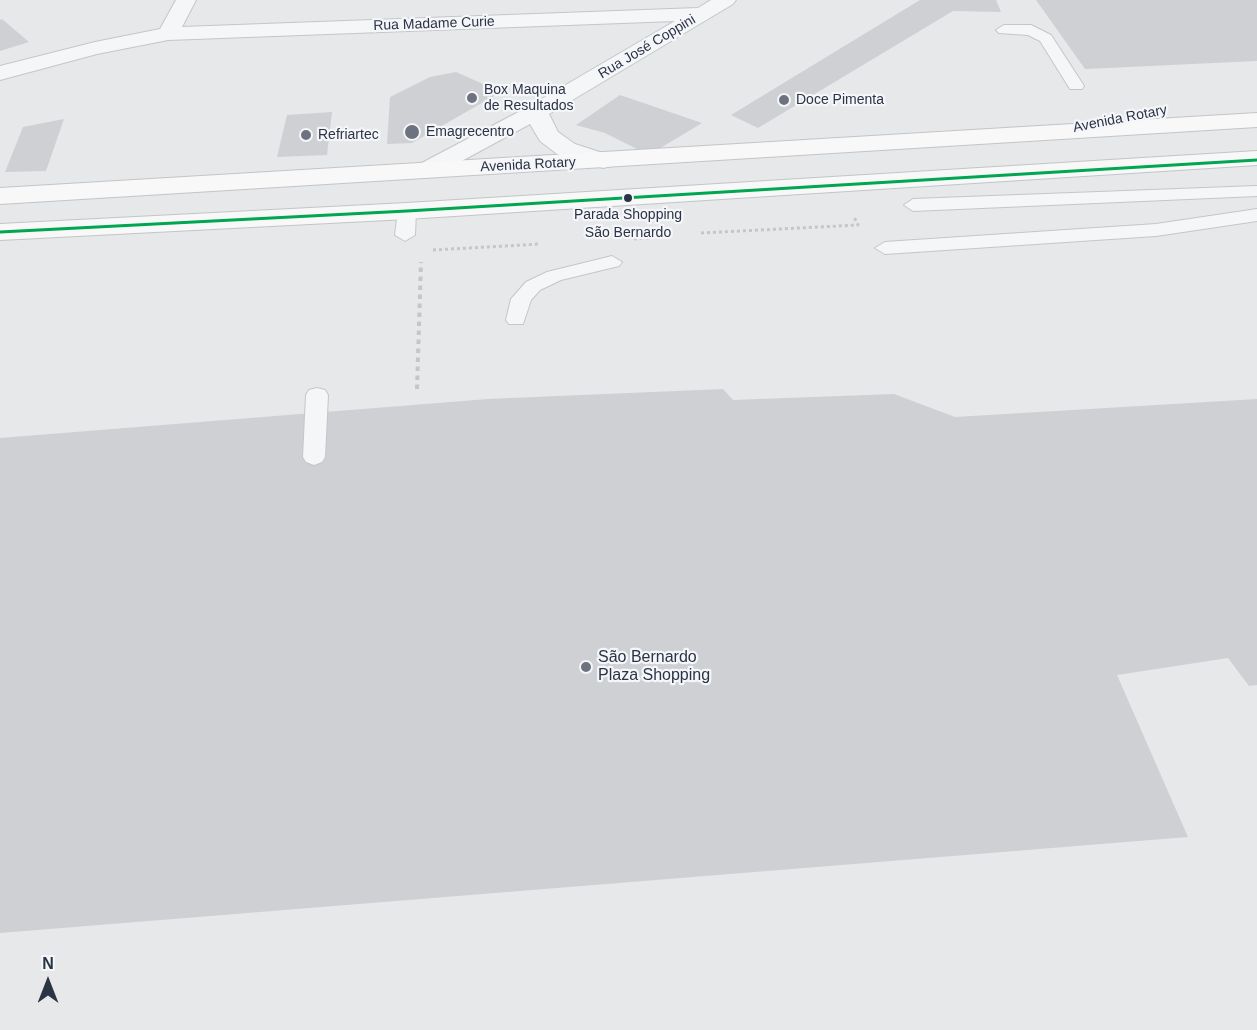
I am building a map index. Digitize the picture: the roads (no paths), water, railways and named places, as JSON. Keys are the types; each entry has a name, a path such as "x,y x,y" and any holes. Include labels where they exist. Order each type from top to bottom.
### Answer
{"main road":[{"name":"Avenida Rotary","path":"1056,131 1155,110 1257,104"},
{"name":"Avenida Rotary","path":"0,196 1257,120"},
{"path":"0,232 406,224 1251,159"}],"street":[{"path":"168,34 186,0"},
{"name":"Rua José Coppini","path":"425,171 536,112 726,0"},
{"name":"Rua Madame Curie","path":"0,73 95,48 168,34 701,14"},
{"path":"536,112 548,136 566,149 603,161"}],"lane":[{"path":"1004,30 1031,30 1046,38 1076,86"},
{"path":"913,205 1257,191"},
{"path":"885,248 1156,230 1257,215"},
{"path":"516,320 521,299 534,286 554,276 612,262"},
{"path":"314,457 317,395"}],"place":[{"name":"Box Maquina de Resultados","path":"472,98"},
{"name":"Doce Pimenta","path":"784,100"},
{"name":"Emagrecentro","path":"412,132"},
{"name":"Refriartec","path":"306,135"},
{"name":"Parada Shopping São Bernardo","path":"628,198"},
{"name":"São Bernardo Plaza Shopping","path":"586,667"}]}
